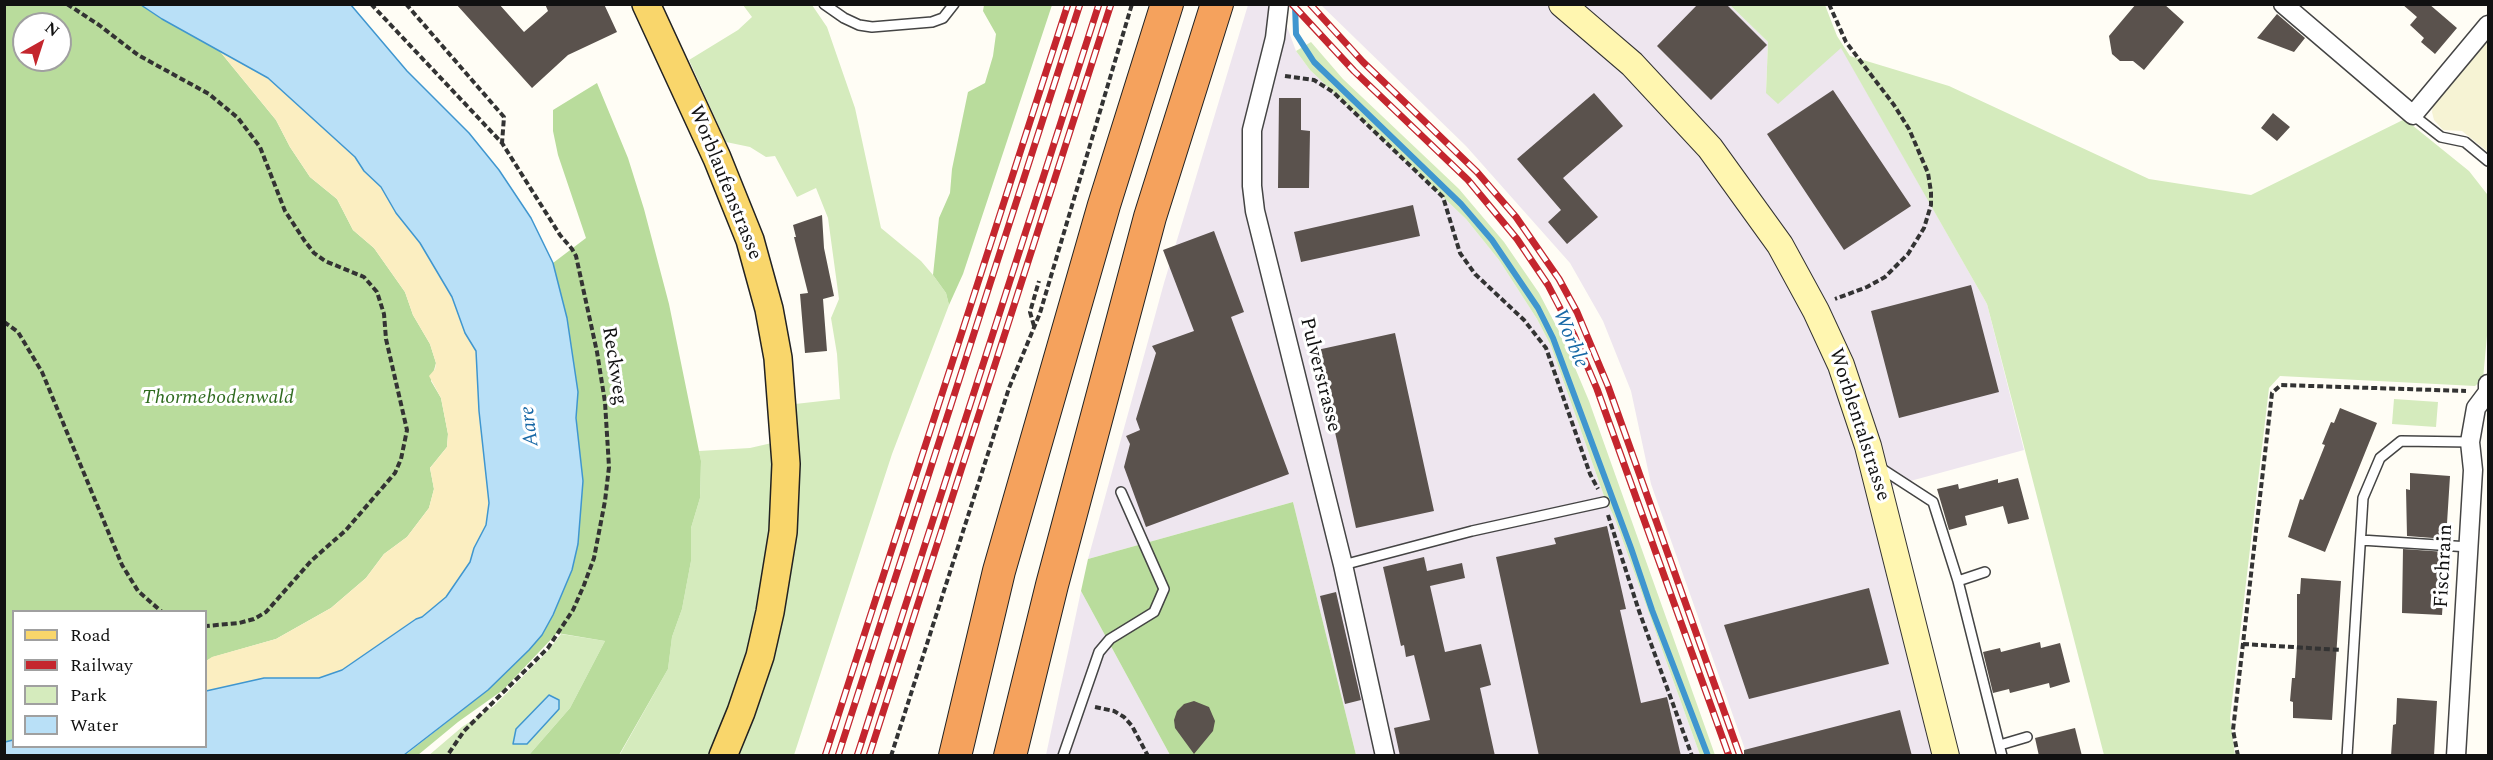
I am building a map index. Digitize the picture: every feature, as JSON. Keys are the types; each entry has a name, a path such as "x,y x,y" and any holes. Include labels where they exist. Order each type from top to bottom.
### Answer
{"highway":[{"path":"955,756 999,572 1104,205 1167,4"},
{"path":"1010,756 1052,585 1150,217 1217,4"}],"main road":[{"name":"Worblaufenstrasse","path":"646,4 717,158 750,240 769,309 778,358 786,464 783,532 770,612 760,656 723,756"},
{"name":"Worblentalstrasse","path":"1562,4 1632,64 1710,148 1780,245 1816,311 1855,403 1873,463 1946,756"}],"street":[{"name":"Pulverstrasse","path":"1279,4 1275,38 1252,130 1250,161 1256,211 1343,565 1384,756"},
{"path":"2283,4 2413,115 2488,25"},
{"name":"Fischrain","path":"2456,756 2473,470 2470,442 2476,408 2488,392 2488,384"}],"lane":[{"path":"824,4 844,18 872,27 932,22 943,18 954,4"},
{"path":"2413,115 2440,137 2465,142 2488,160"},
{"path":"2347,756 2363,498 2380,458 2401,441 2470,442"},
{"path":"1873,463 1933,502 1958,581 2002,756"},
{"path":"1062,756 1078,705 1099,652 1110,639 1154,612 1164,590 1121,492"},
{"path":"1343,565 1472,531 1604,502"},
{"path":"2361,540 2469,547"},
{"path":"1958,581 1985,572"},
{"path":"2000,745 2027,737"}],"path":[{"path":"67,4 138,55 209,94 231,111 260,147 285,211 304,240 314,253 326,261 356,273 371,283 377,292 384,314 386,339 407,430 401,459 394,473 346,530 311,561 266,612 254,619 239,623 207,626"},
{"name":"Reckweg","path":"371,4 501,143 576,256 597,352 605,402 609,467 605,501 594,558 573,609 548,648 464,731 447,756"},
{"path":"406,4 504,117 501,143"},
{"path":"891,756 1005,399 1040,313 1132,4"},
{"path":"1816,311 1839,296 1867,287 1885,277 1917,240 1924,228 1931,205 1928,173 1909,129 1894,105 1846,42 1829,4"},
{"path":"1265,75 1314,80 1333,92 1443,197 1460,254 1475,274 1524,320 1546,348 1590,474 1604,502 1643,622 1692,756"},
{"path":"1034,326 1030,312 1039,281"},
{"path":"4,322 18,332 42,372 70,436 96,506 127,573 138,591 160,610"},
{"path":"2238,756 2233,730 2272,393 2281,385 2488,392"},
{"path":"2242,644 2354,651"},
{"path":"1078,705 1103,707 1124,717 1132,726 1148,756"}],"shaded area":[{"path":"1248,5 1279,5 1296,51 1310,70 1466,219 1499,260 1537,319 1551,346 1700,755 1356,755 1293,502 1088,559 1164,283"},
{"path":"1321,5 1730,5 1768,42 1766,93 1841,47 1987,304 2024,450 1870,492 1937,755 1747,755 1651,484 1631,391 1603,321 1570,263 1466,146"},
{"path":"2488,39 2488,152 2462,131 2443,130 2434,120 2432,112 2433,105"},
{"path":"1081,591 1170,755 1046,755"}],"green space":[{"name":"Thormebodenwald","path":"5,5 141,5 218,49 276,120 290,147 310,177 337,199 353,230 374,248 405,292 413,315 430,344 436,363 431,381 441,398 448,434 447,447 430,468 434,489 429,508 407,537 384,554 366,578 331,608 276,639 207,660 207,610 12,610 12,740 5,742"},
{"path":"743,5 812,5 827,27 855,108 881,228 921,261 946,293 949,305 892,454 794,755 734,755 797,463 795,404 840,399 837,354 831,318 839,299 828,218 816,188 797,197 775,156 766,157 750,147 726,142 689,60 738,30 752,17"},
{"path":"984,5 1052,5 963,274 949,305 946,293 933,275 939,218 950,193 952,169 968,92 985,83 993,56 996,34 983,11"},
{"path":"1730,5 1825,5 1837,36 1850,56 1949,86 2149,179 2251,195 2413,115 2412,125 2469,171 2487,194 2488,325 2483,379 2475,386 2280,376 2269,388 2230,718 2235,755 2104,755 1987,304 1841,48 1778,104 1766,93 1768,42"},
{"path":"1311,42 1343,79 1459,189 1504,242 1539,293 1562,337 1589,401 1715,755 1700,755 1551,346 1537,319 1499,260 1466,219 1310,70 1296,51"},
{"path":"597,83 628,158 644,209 669,304 701,461 700,498 691,528 691,561 682,609 672,637 668,669 619,755 529,755 570,708 605,641 557,633 503,690 458,722 418,755 404,756 488,690 529,650 542,635 553,615 572,570 578,544 583,481 576,418 578,392 567,318 553,263 586,238 558,155 553,131 553,110"},
{"path":"2394,399 2438,402 2436,427 2392,424"},
{"path":"785,440 782,532 722,755 619,756 668,669 672,637 682,609 691,561 691,528 700,498 699,451 750,448"},
{"path":"1293,502 1356,755 1170,755 1081,591 1088,559"},
{"path":"561,634 605,641 570,708 529,755 428,756 462,727 494,706 547,652"}],"sand":[{"path":"218,49 268,78 355,157 364,171 381,187 396,213 420,243 452,297 465,333 476,351 479,411 489,503 486,525 474,548 470,562 446,597 422,617 415,619 342,670 319,678 264,678 207,691 207,660 276,639 331,608 366,578 384,554 407,537 429,508 434,489 430,468 447,447 448,434 441,398 429,376 435,369 436,363 430,344 413,315 405,292 374,248 353,230 337,199 310,177 290,147 276,120"}],"water":[{"name":"Aare","path":"141,5 351,5 407,71 469,133 499,170 531,218 553,263 567,318 578,392 576,418 583,481 578,544 572,570 553,615 542,635 529,650 488,690 404,755 5,755 5,742 12,740 12,748 207,748 207,691 264,678 319,678 342,670 422,617 446,597 470,562 474,548 486,525 489,503 479,411 476,351 465,333 452,297 420,243 396,213 381,187 364,171 355,157 268,78"},
{"path":"549,695 559,700 559,709 527,744 513,744 516,729"}],"building":[{"path":"456,4 499,4 524,32 548,11 545,4 604,4 617,32 568,55 532,88"},
{"path":"1698,4 1726,4 1767,45 1711,100 1657,46"},
{"path":"2136,4 2164,4 2184,22 2144,70 2133,61 2120,61 2112,54 2109,36"},
{"path":"2402,4 2429,4 2457,28 2435,54 2421,42 2424,38 2410,25 2417,17"},
{"path":"2277,14 2305,38 2294,52 2257,38"},
{"path":"1833,90 1911,206 1844,250 1767,134"},
{"path":"1594,93 1623,126 1563,178 1598,217 1567,244 1548,222 1561,210 1517,159"},
{"path":"1279,98 1301,98 1301,130 1310,131 1309,188 1278,188"},
{"path":"2273,113 2290,127 2277,141 2261,128"},
{"path":"1413,205 1420,236 1301,262 1294,232"},
{"path":"822,215 824,248 834,296 823,299 827,351 805,353 800,294 808,293 793,225"},
{"path":"1214,231 1244,312 1231,317 1289,474 1146,527 1124,467 1130,444 1126,436 1140,430 1136,419 1156,353 1152,346 1194,331 1163,250"},
{"path":"1971,285 1999,392 1899,418 1871,311"},
{"path":"1395,333 1434,511 1356,528 1317,350"},
{"path":"2340,408 2377,423 2325,552 2288,537 2300,499 2303,500 2325,445 2322,444"},
{"path":"2410,473 2450,476 2446,539 2407,536 2406,489 2410,490"},
{"path":"2018,478 2029,519 2008,524 2003,506 1965,516 1967,525 1949,530 1937,489 1958,484 1959,489 1998,479 1998,483"},
{"path":"1607,526 1626,609 1620,610 1641,703 1667,697 1681,756 1539,756 1496,557 1556,544 1554,538"},
{"path":"2403,549 2446,552 2442,615 2402,613"},
{"path":"1424,557 1427,571 1462,563 1465,578 1430,586 1445,652 1481,644 1491,685 1480,688 1495,756 1400,756 1394,728 1430,720 1414,655 1406,657 1404,645 1401,646 1383,567"},
{"path":"2301,578 2341,581 2332,720 2293,718 2293,702 2290,701 2292,678 2295,678 2297,594 2300,594"},
{"path":"1869,588 1889,664 1749,699 1724,625"},
{"path":"1336,592 1361,700 1345,704 1320,596"},
{"path":"2040,642 2041,648 2060,643 2070,682 2050,688 2049,683 2010,693 2009,689 1993,693 1983,652 2000,648 2001,652"},
{"path":"2397,698 2437,701 2434,756 2391,756"},
{"path":"1194,701 1209,707 1215,721 1213,731 1194,754 1175,728 1174,720 1177,711 1184,704"},
{"path":"1900,710 1912,756 1744,756 1744,750"},
{"path":"2075,728 2082,756 2039,756 2035,738"}],"waterway":[{"name":"Worble","path":"1295,4 1296,34 1314,62 1461,204 1492,240 1538,308 1553,338 1708,756"}],"railway":[{"path":"825,756 1068,4"},
{"path":"838,756 1080,4"},
{"path":"857,756 1099,4"},
{"path":"869,756 1111,4"},
{"path":"1292,4 1354,71 1468,180 1517,239 1548,285 1574,335 1597,389 1729,756"},
{"path":"1310,4 1363,62 1477,172 1516,217 1559,279 1577,312 1608,386 1740,756"}]}
